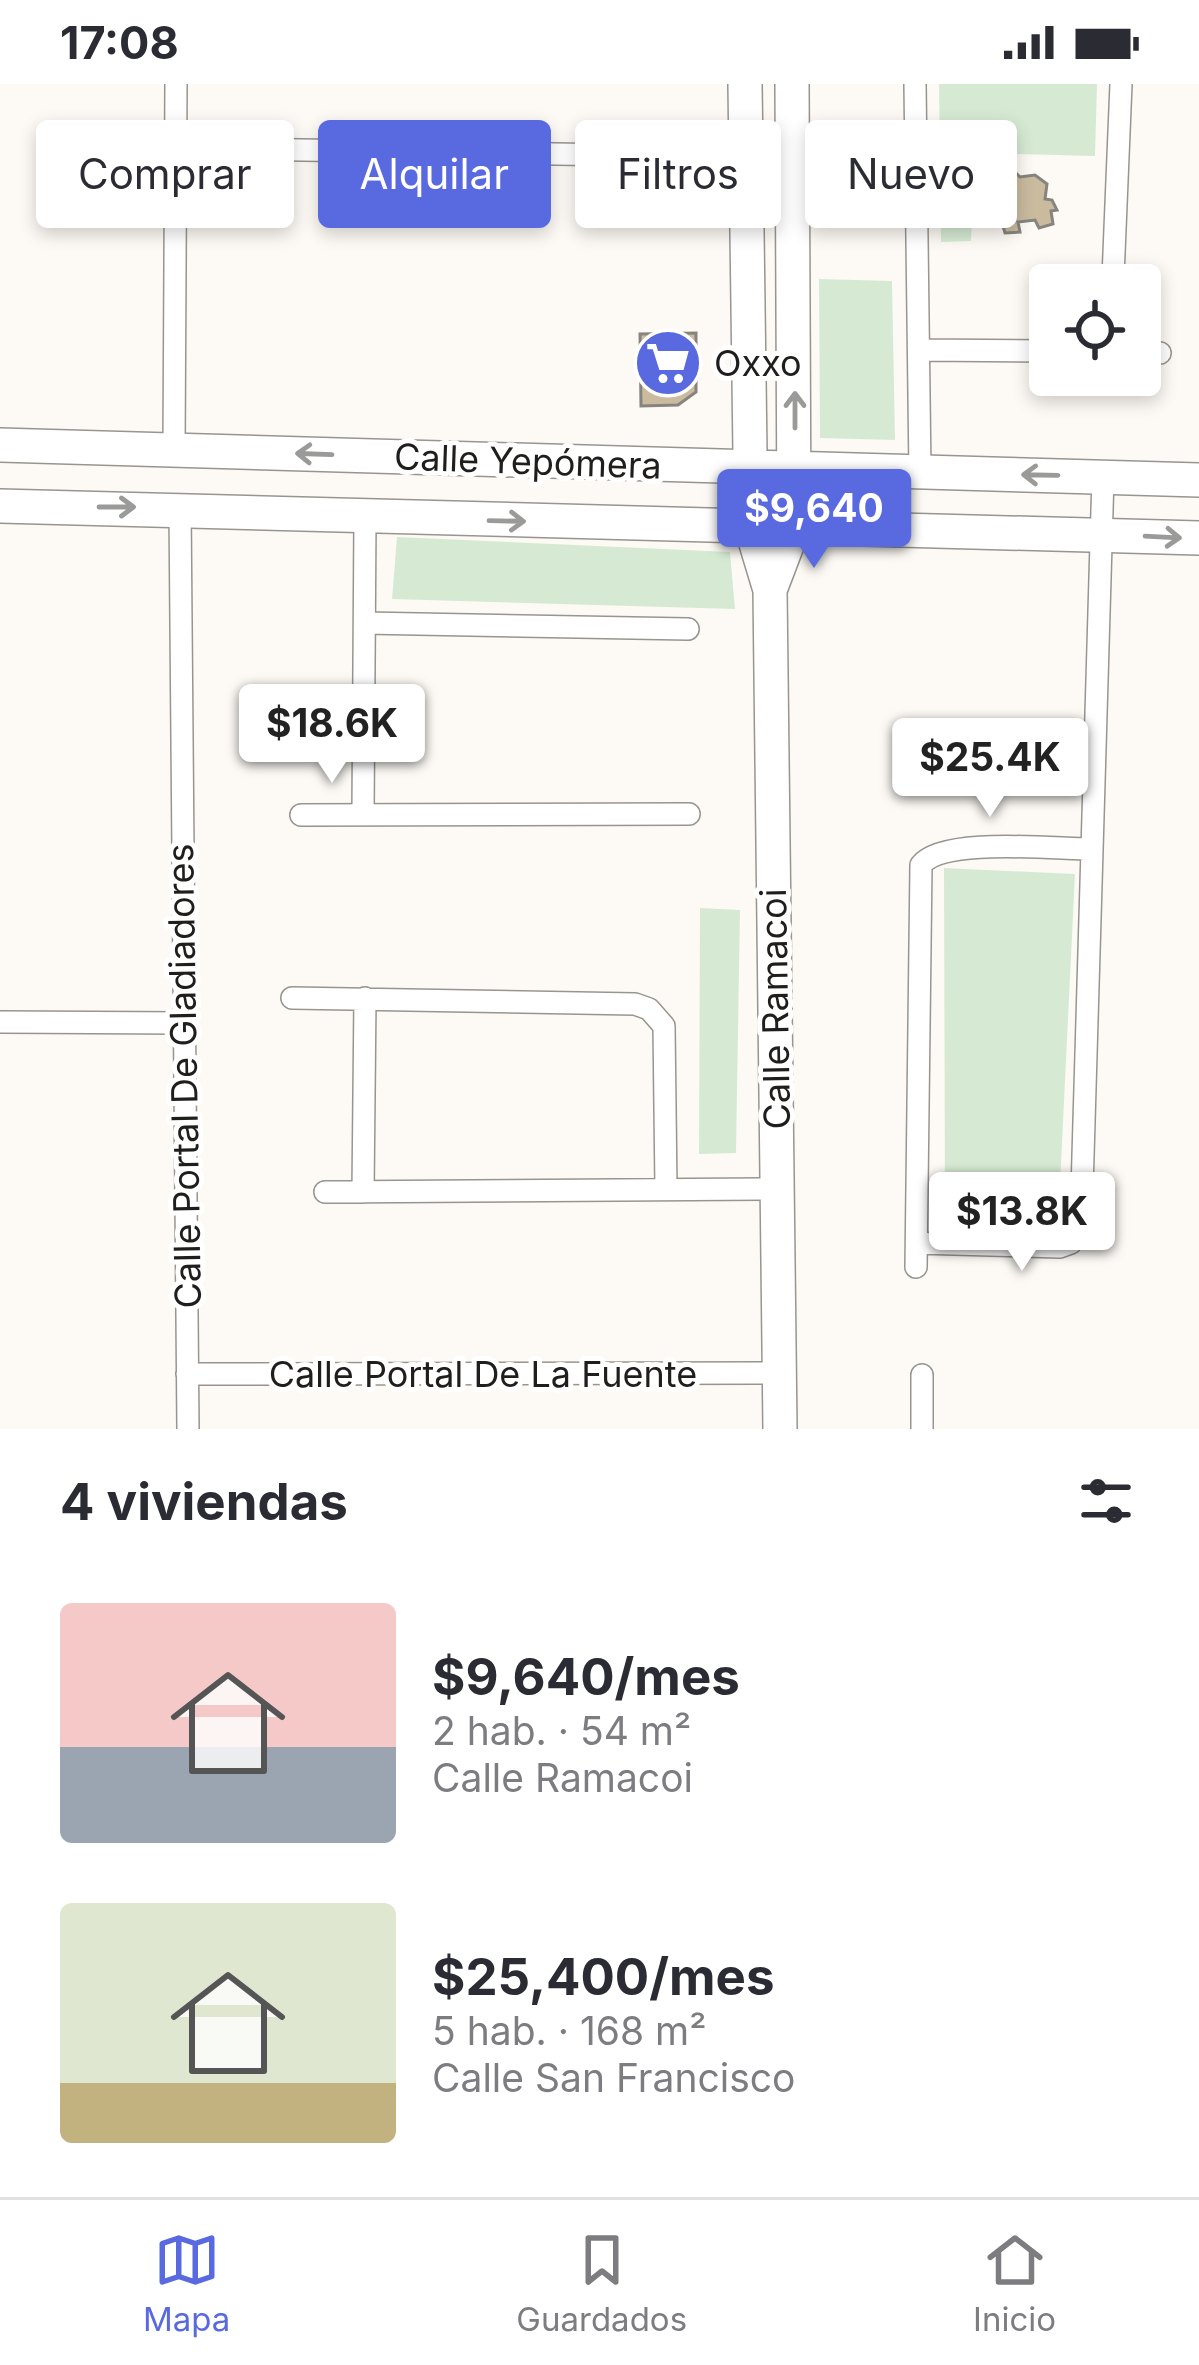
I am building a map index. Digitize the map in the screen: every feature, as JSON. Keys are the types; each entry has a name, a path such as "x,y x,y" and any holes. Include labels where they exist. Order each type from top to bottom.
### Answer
{"main road":[{"name":"Calle Ramacoi","path":"745,84 745,120"},
{"name":"Calle Ramacoi","path":"770,590 794,527 793,84"},
{"name":"Calle Ramacoi","path":"747,228 751,526 770,590 780,1429"},
{"name":"Calle Yepómera","path":"0,445 1199,480"},
{"name":"Calle Yepómera","path":"0,506 1199,538"}],"street":[{"path":"176,84 176,120"},
{"path":"915,84 920,473"},
{"path":"1113,264 1120,84"},
{"path":"294,150 575,154"},
{"path":"174,449 175,228"},
{"path":"920,350 1029,351"},
{"path":"917,1243 1060,1247 1072,1243 1077,1234 1103,476"},
{"name":"Calle Portal De Gladiadores","path":"180,508 188,1429"},
{"path":"363,814 365,518"},
{"path":"365,623 688,628"},
{"path":"302,815 689,814"},
{"path":"916,1267 921,865 938,851 950,849 1091,849"},
{"path":"292,998 635,1004 650,1009 664,1026 666,1190"},
{"path":"363,1192 364,998"},
{"path":"0,1022 184,1023"},
{"path":"325,1192 776,1189"},
{"name":"Calle Portal De La Fuente","path":"187,1374 780,1373"},
{"path":"922,1375 922,1429"}],"green space":[{"path":"939,84 1097,84 1095,156 1017,154 1017,120 939,120"},
{"path":"941,228 972,228 971,241 941,242"},
{"path":"819,279 892,281 895,440 820,438"},
{"path":"397,537 730,552 735,609 392,599"},
{"path":"944,868 1075,874 1058,1226 945,1214"},
{"path":"700,908 740,910 736,1153 699,1154"}],"building":[{"path":"1017,174 1035,175 1047,184 1045,199 1052,200 1057,210 1051,211 1053,224 1039,228 1035,220 1018,222 1020,232 1005,233 1004,228 1017,228"},
{"name":"Oxxo","path":"696,333 696,392 678,405 641,406 640,334"}],"place":[{"name":"Oxxo","path":"668,363"}]}
